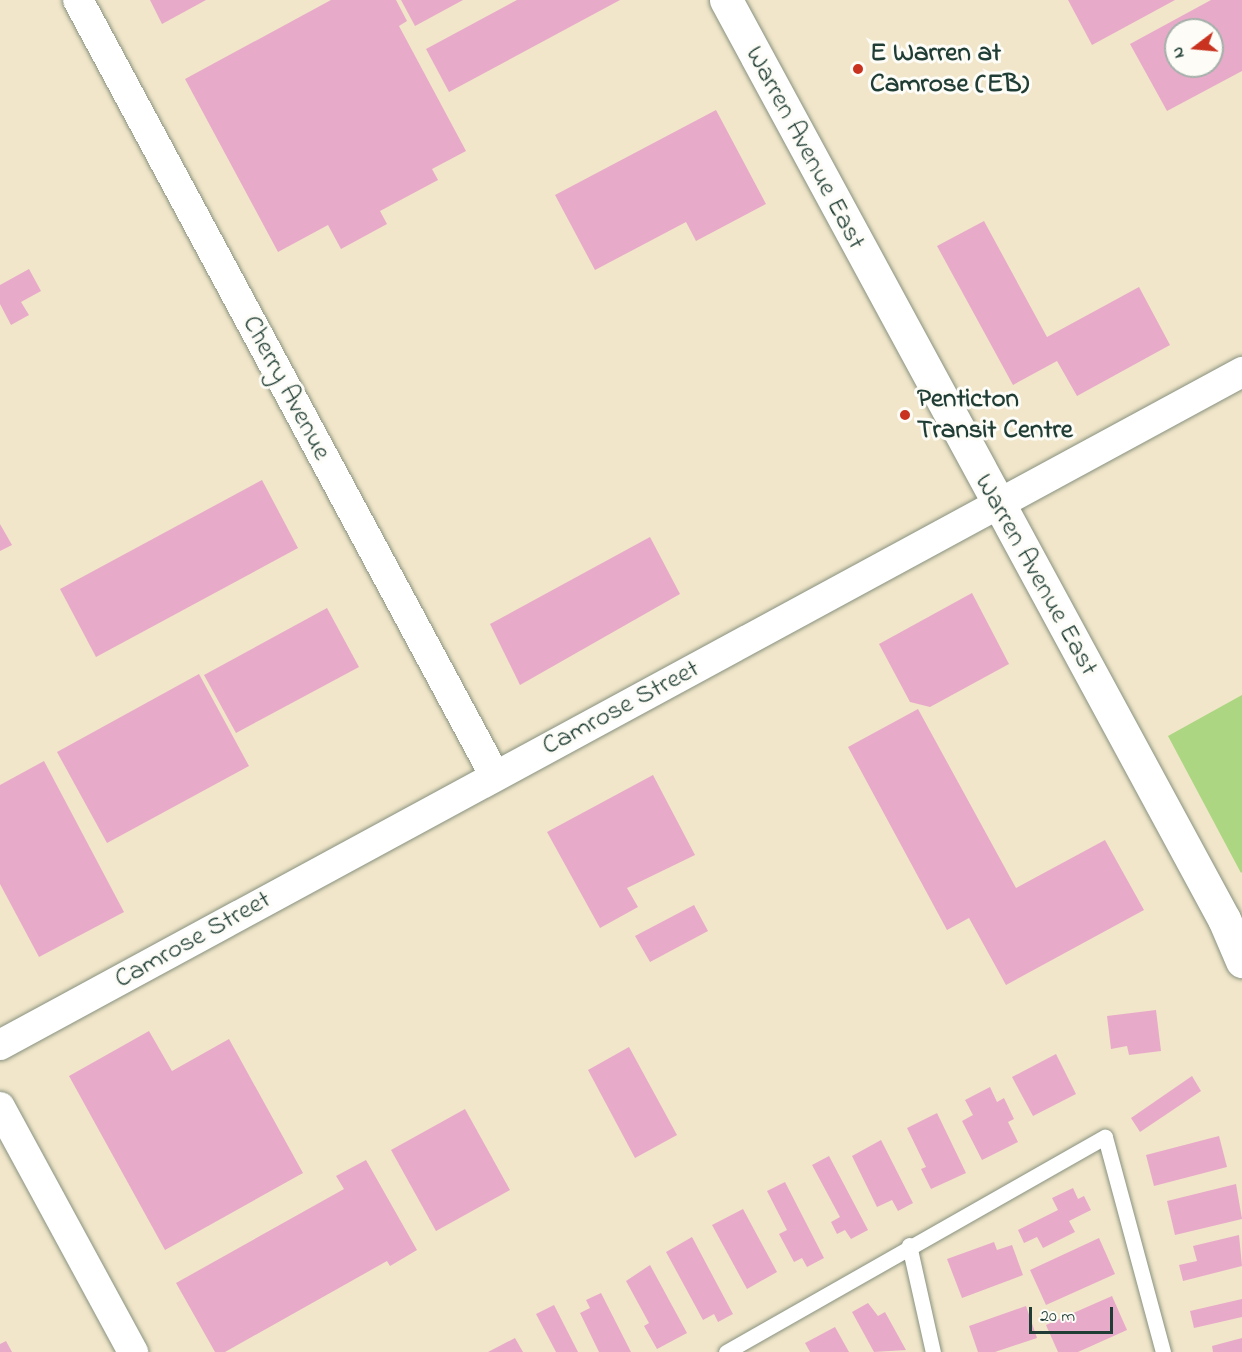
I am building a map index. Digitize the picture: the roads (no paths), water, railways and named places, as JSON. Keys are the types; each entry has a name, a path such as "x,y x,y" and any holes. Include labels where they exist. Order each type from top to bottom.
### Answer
{"street":[{"name":"Cherry Avenue","path":"78,0 495,776"},
{"name":"Warren Avenue East","path":"726,0 1224,919 1242,961"},
{"name":"Camrose Street","path":"0,1045 1242,372"},
{"path":"0,1107 133,1352"}],"lane":[{"path":"726,1352 909,1245 1105,1137 1163,1352"},
{"path":"909,1245 933,1352"}],"place":[{"name":"E Warren at Camrose (EB)","path":"858,69"},
{"name":"Penticton Transit Centre","path":"905,415"}]}
